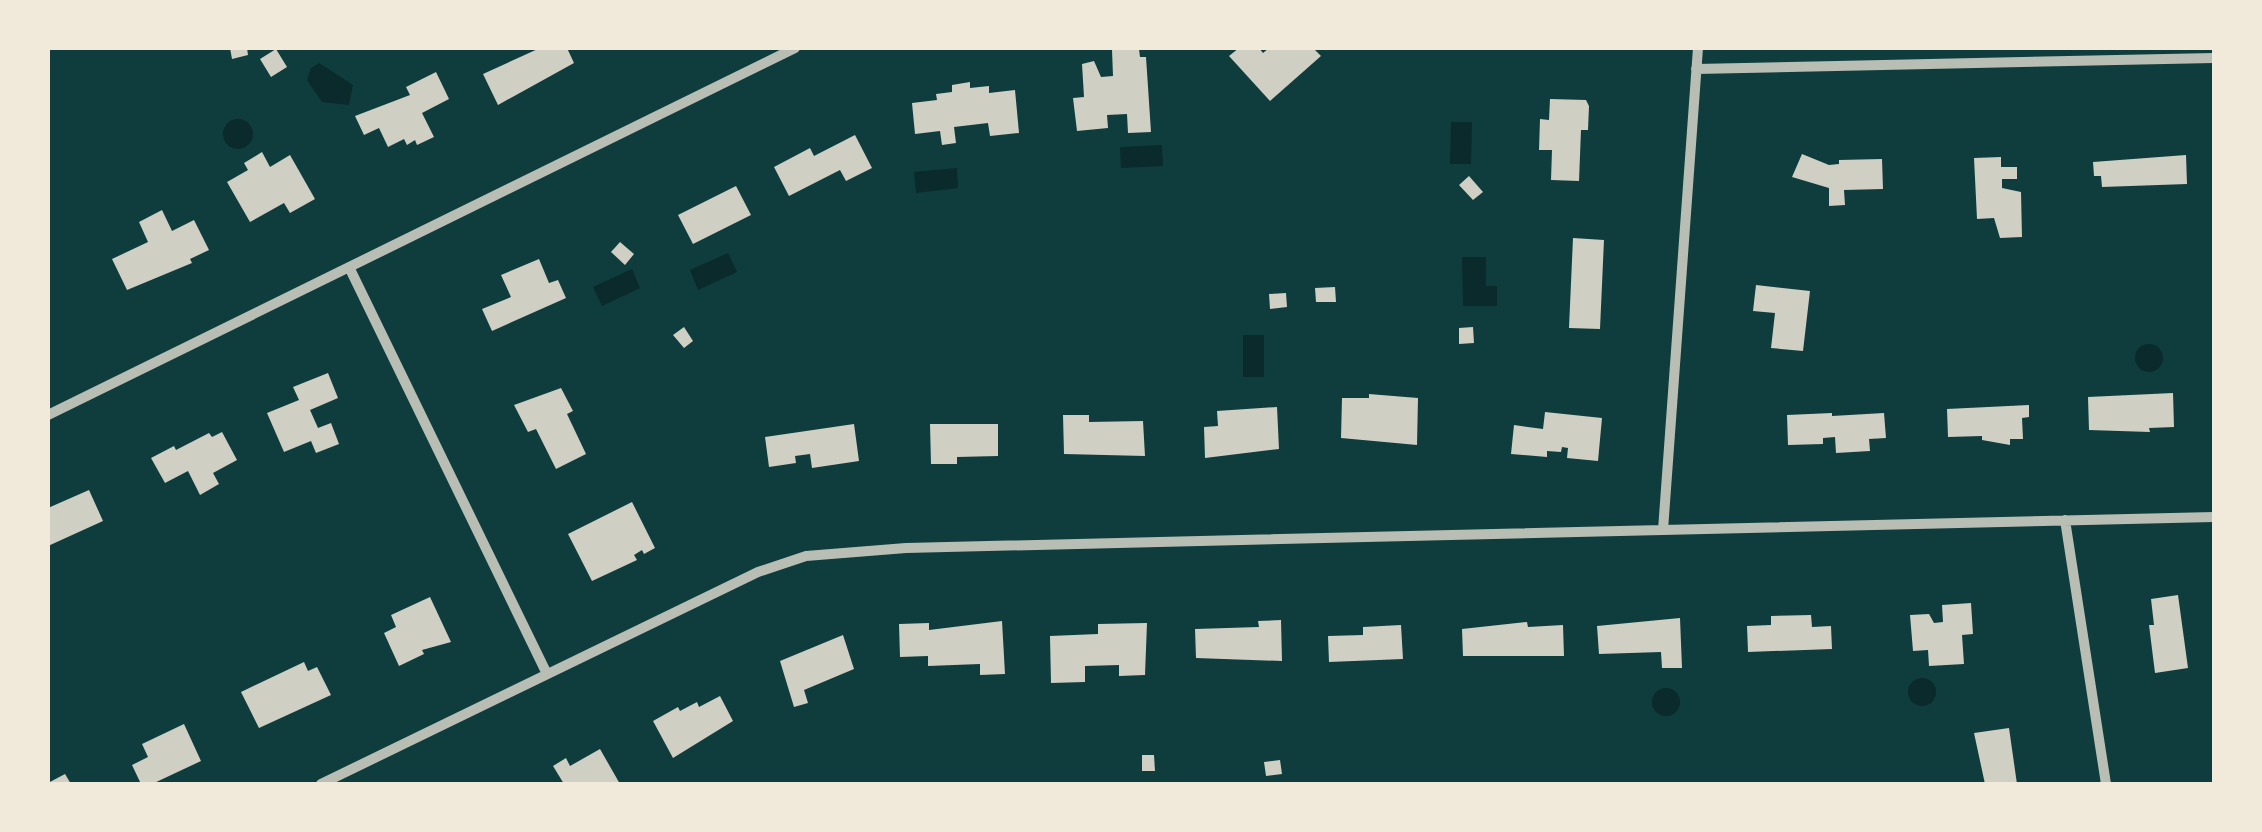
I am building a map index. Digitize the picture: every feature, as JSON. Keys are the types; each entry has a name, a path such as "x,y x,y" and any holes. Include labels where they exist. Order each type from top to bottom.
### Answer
{"street":[{"path":"48,415 795,48"},
{"path":"1663,530 1698,48"},
{"path":"1696,69 2214,58"},
{"path":"350,269 547,674"},
{"path":"320,784 758,572 806,556 839,552 2214,516"},
{"path":"2065,520 2106,784"}],"water":[{"path":"319,63 353,85 349,105 322,102 307,80 311,68"},
{"path":"238,119 249,123 253,134 249,145 238,149 227,145 223,134 227,123"},
{"path":"1451,122 1472,122 1471,164 1450,164"},
{"path":"1162,145 1163,166 1121,168 1120,147"},
{"path":"957,168 958,188 916,193 914,172"},
{"path":"728,253 737,272 698,290 690,270"},
{"path":"1462,257 1486,257 1486,286 1497,286 1497,306 1463,306"},
{"path":"632,269 640,288 602,306 593,287"},
{"path":"1243,335 1264,335 1264,377 1243,377"},
{"path":"2149,344 2159,348 2163,358 2159,368 2149,372 2139,368 2135,358 2139,348"},
{"path":"1922,678 1932,682 1936,692 1932,702 1922,706 1912,702 1908,692 1912,682"},
{"path":"1666,688 1676,692 1680,702 1676,712 1666,716 1656,712 1652,702 1656,692"}],"building":[{"path":"230,48 247,48 248,55 232,59"},
{"path":"540,48 567,48 574,63 498,105 483,74"},
{"path":"1239,48 1259,48 1263,53 1269,48 1313,48 1321,56 1270,101 1229,56"},
{"path":"276,49 287,67 271,77 260,59"},
{"path":"1139,49 1140,57 1146,57 1151,132 1128,133 1127,114 1107,115 1108,128 1077,131 1073,98 1084,97 1082,64 1094,61 1101,77 1113,76 1112,50"},
{"path":"436,72 449,99 422,113 434,137 417,145 415,140 407,145 404,139 388,147 379,128 364,135 355,116 410,95 406,87"},
{"path":"970,82 970,88 989,86 989,93 1015,90 1019,133 990,136 988,123 954,127 956,143 942,145 940,131 915,134 912,103 937,100 936,94 952,92 952,85"},
{"path":"1550,99 1586,100 1589,106 1588,130 1581,130 1579,181 1551,180 1552,150 1539,150 1540,119 1549,120"},
{"path":"855,135 872,168 846,181 840,170 789,196 774,167 810,148 814,156"},
{"path":"262,152 270,167 290,155 315,199 290,213 284,203 250,222 227,182 248,170 244,163"},
{"path":"1802,154 1829,165 1839,164 1839,160 1882,159 1883,189 1844,190 1845,205 1829,206 1829,188 1792,177"},
{"path":"2186,155 2187,184 2102,187 2101,176 2094,176 2093,162"},
{"path":"2001,157 2001,167 2017,167 2017,179 2002,179 2002,188 2021,192 2022,237 2000,238 1994,218 1977,219 1974,158"},
{"path":"1469,176 1483,192 1473,200 1459,185"},
{"path":"736,186 751,215 693,244 678,215"},
{"path":"162,210 172,231 194,220 209,250 190,259 192,263 127,290 112,259 148,242 139,222"},
{"path":"1573,238 1604,240 1600,329 1569,328"},
{"path":"620,242 634,254 625,265 611,252"},
{"path":"539,259 549,283 558,280 566,298 492,331 482,309 511,297 501,275"},
{"path":"1756,285 1810,291 1803,351 1771,348 1775,313 1753,311"},
{"path":"1335,287 1336,302 1316,302 1315,288"},
{"path":"1286,293 1287,307 1270,309 1269,294"},
{"path":"684,327 693,341 684,348 673,335"},
{"path":"1473,327 1474,343 1459,344 1459,328"},
{"path":"328,373 338,398 310,410 318,428 331,423 339,444 316,453 311,441 284,452 267,413 299,400 293,387"},
{"path":"561,388 573,411 567,414 586,454 556,469 536,429 528,432 514,405"},
{"path":"2173,393 2174,427 2149,428 2150,432 2089,430 2088,397"},
{"path":"1369,394 1418,398 1417,445 1341,438 1342,398 1369,398"},
{"path":"2029,405 2029,417 2022,418 2023,439 2010,439 2010,445 1982,440 1982,436 1948,437 1947,409"},
{"path":"1277,407 1279,449 1205,458 1204,427 1218,426 1217,411"},
{"path":"1545,412 1602,418 1598,461 1567,458 1568,448 1562,447 1561,452 1547,451 1547,457 1511,454 1514,425 1543,429"},
{"path":"1884,413 1886,438 1869,439 1870,451 1836,453 1835,437 1823,438 1823,444 1788,445 1787,415"},
{"path":"1063,415 1089,415 1089,422 1143,421 1145,456 1064,454"},
{"path":"854,424 859,461 812,468 810,454 795,456 796,463 769,467 765,437"},
{"path":"930,424 998,424 998,456 957,457 957,464 931,464"},
{"path":"222,432 237,460 213,473 219,484 200,495 188,471 165,483 151,458 209,433 212,437"},
{"path":"89,490 103,521 48,546 48,508"},
{"path":"632,502 655,548 644,554 642,550 634,555 637,560 592,581 568,534"},
{"path":"2178,595 2188,668 2155,673 2149,625 2154,625 2151,599"},
{"path":"430,597 451,642 422,650 424,654 399,666 384,633 396,627 391,615"},
{"path":"1971,603 1973,634 1962,635 1964,664 1929,666 1928,650 1913,651 1910,615 1929,614 1934,623 1943,622 1942,605"},
{"path":"1811,615 1812,627 1831,626 1832,649 1748,652 1747,626 1771,625 1771,616"},
{"path":"1680,618 1682,668 1662,668 1661,652 1599,654 1597,626"},
{"path":"1281,620 1282,661 1196,658 1195,629 1259,627 1258,621"},
{"path":"1002,621 1005,674 980,675 980,664 928,666 928,656 900,657 899,624 929,623 929,630"},
{"path":"1527,622 1528,627 1563,625 1564,656 1463,656 1462,629"},
{"path":"1147,623 1145,675 1119,676 1119,665 1085,666 1085,682 1051,683 1050,636 1098,634 1098,624"},
{"path":"1401,625 1403,659 1329,662 1328,636 1363,635 1363,627"},
{"path":"843,635 854,669 804,690 808,703 794,707 780,661"},
{"path":"304,662 308,671 317,667 331,695 259,728 241,692"},
{"path":"720,696 733,721 673,758 653,721 678,707 680,711 697,702 699,707"},
{"path":"184,724 201,761 152,784 141,784 132,765 148,757 142,744"},
{"path":"2009,728 2017,784 1985,784 1974,733"},
{"path":"600,749 620,784 564,784 553,766 566,758 570,766"},
{"path":"1142,755 1154,755 1155,771 1142,771"},
{"path":"1280,760 1282,774 1266,776 1264,762"},
{"path":"65,774 71,784 48,784 48,783"}]}
